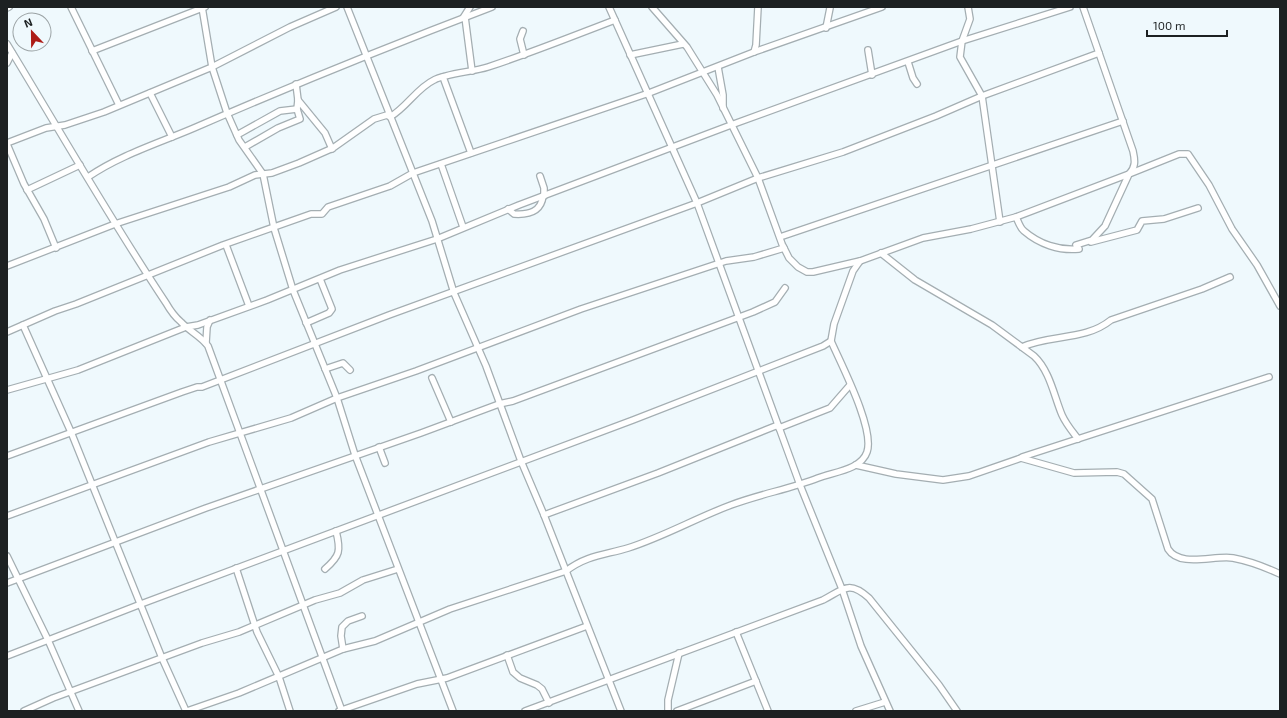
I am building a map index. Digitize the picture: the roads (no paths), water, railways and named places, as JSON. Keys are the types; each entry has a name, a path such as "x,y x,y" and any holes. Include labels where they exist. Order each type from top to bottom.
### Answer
{"street":[{"path":"72,7 119,105"},
{"path":"92,51 203,7 212,67 227,113 237,135 263,174 274,228 293,290 325,369 355,455 453,711"},
{"path":"56,248 44,219 27,190 7,143 46,128 88,117 150,93 212,67 290,26 336,7"},
{"path":"347,7 367,54 390,117 432,221 454,293 478,348 521,461 544,515 621,711"},
{"path":"470,7 464,18 472,71"},
{"path":"88,177 109,164 367,54 492,7"},
{"path":"609,7 630,55 650,93 698,203 718,264 759,370 778,427 842,589 861,646 890,711"},
{"path":"652,7 683,44 717,94 758,178 784,248 794,263 807,272 860,261 923,238 1000,222 1179,154 1188,154 1209,185 1232,229 1257,265 1280,306"},
{"path":"754,52 756,45 758,7"},
{"path":"7,332 55,311 73,306 226,244 311,214 322,214 328,207 390,186 413,173 650,93 754,52 826,28 882,7"},
{"path":"968,7 970,19 962,41 960,57 982,96 1000,222"},
{"path":"7,390 78,370 186,327 210,320 293,290 340,270 437,239 508,209 731,125 908,62 962,41 1070,7"},
{"path":"1076,244 1092,240 1105,226 1135,161 1123,121 1083,7"},
{"path":"826,28 830,8"},
{"path":"8,265 56,248 115,224 229,187 255,175 282,170 332,149 374,119 387,115 390,117 403,108 429,83 443,77 472,71 524,55 615,20"},
{"path":"523,31 520,39 524,55"},
{"path":"7,44 58,126 115,224 175,316 206,343"},
{"path":"630,55 683,44"},
{"path":"868,50 872,75"},
{"path":"7,62 12,53"},
{"path":"7,456 196,387 202,387 315,343 698,203 758,178 843,152 936,116 982,96 1099,53"},
{"path":"908,62 913,78 917,84"},
{"path":"718,67 723,95 723,109"},
{"path":"443,77 471,153"},
{"path":"245,147 278,128 300,119 297,109 298,100 296,84"},
{"path":"150,93 172,137"},
{"path":"298,100 325,133 332,149"},
{"path":"237,135 280,112 297,109"},
{"path":"780,237 1123,121"},
{"path":"441,164 463,227"},
{"path":"27,190 80,165"},
{"path":"508,209 514,214 534,212 540,207 544,188 540,176"},
{"path":"1076,244 1136,230 1142,221 1164,219 1198,208"},
{"path":"1016,217 1023,230 1053,248 1068,250 1078,249 1076,244"},
{"path":"226,244 249,306"},
{"path":"7,516 240,432 291,418 336,398 478,348 581,309 729,260 754,257 784,248"},
{"path":"881,253 915,280 992,324 1040,362 1063,417 1078,439"},
{"path":"23,325 71,432 91,485 116,542 162,658 187,711 239,693 343,649 375,641 450,609 566,571 579,562 607,552 634,546 731,505 768,492 800,485 856,465 864,458 868,448 864,417 831,341 834,324 853,271 860,261"},
{"path":"1022,347 1031,344 1081,336 1104,326 1111,320 1202,289 1230,277"},
{"path":"306,323 328,313 332,309 320,279"},
{"path":"7,583 260,489 499,404 514,401 738,318 775,302 785,288"},
{"path":"210,320 207,327 206,343 240,432 341,711 417,684 441,679 508,656 587,626"},
{"path":"7,656 236,568 633,420 823,346 831,341"},
{"path":"325,369 343,362 350,370"},
{"path":"856,465 896,474 943,480 969,476 1269,377"},
{"path":"432,378 451,422"},
{"path":"544,515 830,408 850,385"},
{"path":"380,447 385,464"},
{"path":"1021,458 1074,473 1114,472 1124,474 1152,499 1168,549 1173,556 1183,559 1232,558 1251,562 1280,574"},
{"path":"325,569 336,559 339,552 336,531"},
{"path":"7,556 48,640 79,711"},
{"path":"236,568 262,642 279,677 290,711"},
{"path":"24,711 54,698 71,693 162,658 256,626 302,606 340,593 363,580 398,569"},
{"path":"524,711 549,703 608,679 823,600 850,586 855,587 869,598 939,685 957,711"},
{"path":"343,649 340,636 342,626 348,621 362,616"},
{"path":"736,632 768,711"},
{"path":"668,711 668,700 679,653"},
{"path":"508,656 511,668 516,676 538,684 549,703"},
{"path":"677,711 756,681"},
{"path":"856,711 885,702"}]}
